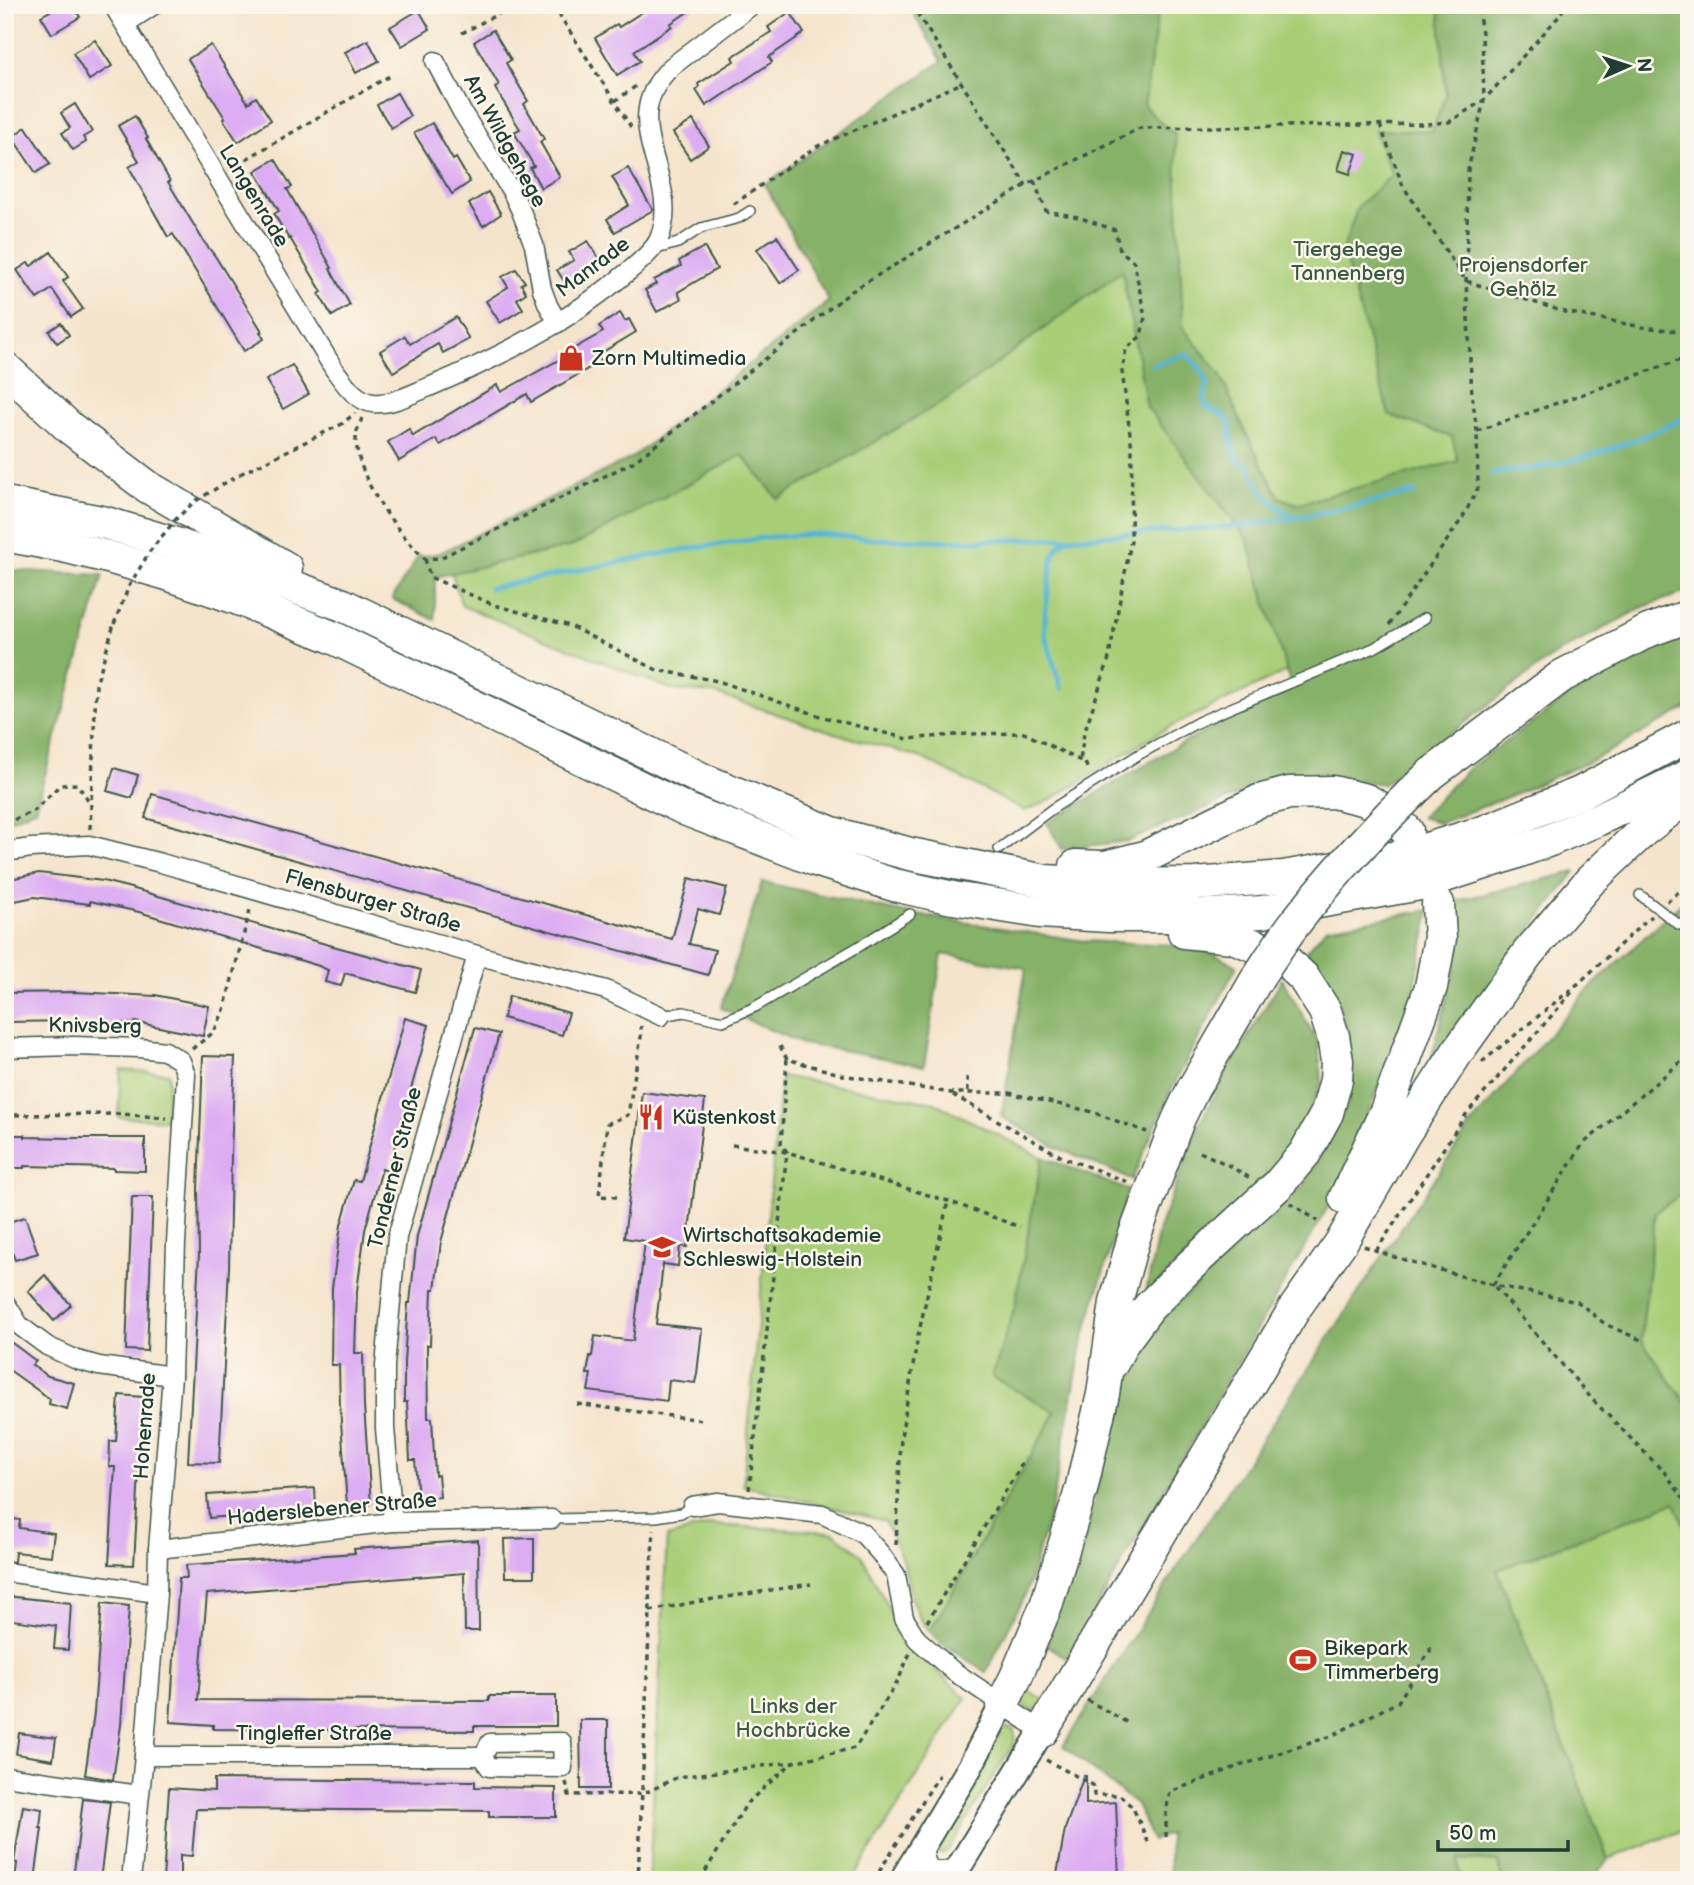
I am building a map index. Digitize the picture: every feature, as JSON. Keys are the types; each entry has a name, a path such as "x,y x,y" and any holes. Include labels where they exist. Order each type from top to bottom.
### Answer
{"highway":[{"path":"5,368 70,428 148,487 343,605"},
{"path":"5,503 106,523 176,544 343,605 704,780 832,833 909,854 1045,881 1114,885 1195,884 1283,877 1404,856 1483,832 1580,793 1689,735"},
{"path":"5,534 108,557 236,598 332,637 687,810 816,860 894,886 1040,912 1108,916 1194,916 1262,912 1420,884 1550,840 1689,775"},
{"path":"1002,1705 1017,1676 1050,1593 1081,1490 1105,1378 1116,1301 1134,1237 1178,1120 1258,977 1295,924 1354,853 1431,774 1562,676 1648,631 1689,616"},
{"path":"960,865 1105,867 1145,857 1259,801 1289,793 1333,792 1366,800 1390,813 1407,831"},
{"path":"1042,1744 1295,1308 1342,1241 1404,1134 1458,1051 1528,953 1590,881 1652,823 1689,795"},
{"path":"1295,1308 1327,1232 1386,1111 1414,1037 1431,987 1440,938 1438,904"},
{"path":"1105,1378 1123,1342 1149,1307 1289,1173 1305,1153 1319,1130 1330,1103 1336,1080 1337,1061 1325,1011 1303,977 1281,956 1233,937 1147,929 1108,916"}],"main road":[{"path":"902,1880 970,1767 1002,1705"},
{"path":"955,1873 1042,1744"}],"street":[{"name":"Langenrade","path":"113,5 334,369 348,387 367,402"},
{"path":"124,24 154,5"},
{"name":"Manrade","path":"367,402 376,403 405,397 471,369 558,323 629,271 652,250 663,227 664,199 648,134 648,103 652,93 671,67 752,5"},
{"name":"Am Wildgehege","path":"435,61 521,211 534,245 541,289 558,323"},
{"name":"Flensburger Straße","path":"5,852 89,845 161,863 606,990 660,1016"},
{"name":"Tonderner Straße","path":"393,1522 385,1428 385,1366 397,1237 477,955"},
{"name":"Knivsberg","path":"5,1048 140,1048 165,1051 181,1061"},
{"name":"Hohenrade","path":"131,1880 144,1756 172,1377 176,1243 186,1075 181,1061"},
{"path":"5,1301 20,1326 47,1346 77,1360 172,1377"},
{"path":"692,1506 718,1502 822,1514 862,1533 896,1575 904,1618 917,1639 953,1671 1002,1705 1042,1744"},
{"name":"Haderslebener Straße","path":"158,1549 393,1522 552,1519"},
{"path":"5,1572 157,1593"},
{"name":"Tingleffer Straße","path":"562,1742 563,1768 489,1767 483,1756 490,1743 562,1742"},
{"name":"Tingleffer Straße","path":"144,1756 483,1756"},
{"path":"5,1776 139,1795"},
{"path":"924,1842 925,1862 930,1869 955,1873"}],"lane":[{"path":"652,250 678,243 701,228 739,218 750,211"},
{"path":"999,849 1052,809 1094,782 1200,721 1374,648 1425,618"},
{"path":"1640,895 1689,928"},
{"name":"Flensburger Straße","path":"660,1016 684,1012 723,1021 755,1007 909,914"},
{"path":"552,1519 656,1517 681,1513 692,1506"}],"path":[{"path":"463,33 515,5"},
{"path":"553,5 634,132 648,134"},
{"path":"912,5 1026,186"},
{"path":"1374,648 1464,517 1478,488 1477,431 1472,395 1466,281 1468,170 1484,100 1482,33 1477,5"},
{"path":"425,559 440,558 635,461 852,291 1034,181 1140,128 1449,122 1484,100 1560,15 1564,5"},
{"path":"215,177 393,74"},
{"path":"732,205 816,147 962,83"},
{"path":"1380,125 1403,186 1466,281 1565,312 1642,327 1689,332"},
{"path":"1034,181 1046,211 1078,217 1115,230 1120,250 1134,262 1145,317 1141,335 1126,349 1122,371 1132,449 1131,541 1108,662 1084,733 1080,761"},
{"path":"1477,431 1689,357"},
{"path":"89,845 96,685 114,624 129,586 149,551 194,502 240,474 342,424 367,402"},
{"path":"367,402 356,435 359,461 369,486 406,540 425,559 430,577 494,605 570,626 657,670 718,681 820,716 908,739 1024,733 1085,763 1094,782"},
{"path":"5,824 35,810 60,785 77,784 90,802"},
{"path":"1641,1340 1605,1324 1578,1302 1493,1285 1376,1251 1467,1113 1579,983 1689,883"},
{"path":"181,1061 195,1045 214,1032 224,1010 246,922"},
{"path":"617,1197 598,1196 607,1124 628,1115 641,1037 641,1007"},
{"path":"747,1506 787,1152 781,1144 787,1059 780,1046"},
{"path":"1493,1285 1583,1144 1689,1055"},
{"path":"787,1059 842,1075 951,1093 1009,1093 1089,1111 1153,1134"},
{"path":"967,1077 968,1093"},
{"path":"951,1093 1062,1157 1137,1185"},
{"path":"5,1115 121,1114 183,1119"},
{"path":"732,1145 787,1152 948,1201 1020,1227"},
{"path":"1200,1152 1250,1178"},
{"path":"1282,1198 1318,1221"},
{"path":"896,1575 901,1437 918,1336 948,1201"},
{"path":"1493,1285 1592,1399 1666,1474 1689,1506"},
{"path":"577,1404 702,1420"},
{"path":"563,1768 569,1795 643,1794 678,1777 793,1762 855,1748 897,1683 917,1639 1025,1459"},
{"path":"638,1880 649,1589 656,1517"},
{"path":"650,1611 811,1584"},
{"path":"1166,1838 1166,1811 1170,1792 1238,1766 1329,1737 1398,1702 1430,1651 1430,1644"},
{"path":"1079,1696 1128,1723"},
{"path":"1042,1744 1093,1785 1094,1796 1119,1795 1133,1808 1149,1844"},
{"path":"700,1880 747,1803 793,1762"}],"green space":[{"name":"Projensdorfer Gehölz","path":"908,5 1159,5 1144,106 1175,134 1183,328 1219,372 1244,429 1279,497 1296,504 1458,461 1452,437 1389,415 1343,249 1358,206 1392,175 1374,130 1432,131 1446,95 1439,5 1689,5 1689,591 1643,607 1554,655 1384,784 1318,776 1266,783 1128,841 1062,849 1047,823 1170,750 1291,686 1247,539 1147,407 1122,271 954,395 778,499 742,455 573,546 435,577 435,620 392,599 419,555 440,553 633,457 829,301 765,185 942,61"},
{"name":"Tiergehege Tannenberg","path":"1159,5 1689,5 1689,435 1253,557 1287,671 1162,731 1050,800 1025,811 922,758 844,736 713,693 673,690 462,606 450,567 643,475 1144,106"},
{"path":"5,570 103,575 35,809 5,822"},
{"path":"1689,632 1689,707 1595,759 1510,796 1440,823 1421,817 1469,768 1572,694"},
{"path":"1575,872 1521,943 1426,1079 1454,971 1456,901"},
{"path":"762,882 910,914 1085,941 1174,945 1211,952 1237,966 1171,1090 1132,1180 1058,1148 1001,1117 1026,968 942,954 924,1066 802,1044 721,1008"},
{"path":"1689,897 1689,1189 1655,1212 1641,1340 1689,1407 1689,1537 1675,1502 1497,1570 1608,1859 1592,1880 1502,1880 1498,1862 1458,1859 1461,1880 1170,1880 1169,1834 1152,1840 1137,1805 1063,1746 1177,1568 1473,1122 1586,992"},
{"path":"1430,910 1410,1010 1333,1198 1067,1658 1047,1645 1087,1533 1122,1370 1161,1319 1306,1183 1348,1105 1349,1039 1332,986 1304,954 1326,928"},
{"path":"1282,979 1318,1042 1322,1081 1309,1115 1295,1144 1271,1172 1145,1297 1159,1229 1197,1129 1226,1073"},
{"path":"121,1070 169,1073 166,1120 118,1117"},
{"path":"781,1076 935,1103 1042,1157 1015,1306 992,1377 1056,1412 930,1631 921,1621 911,1598 904,1563 885,1521 743,1485"},
{"path":"1042,1157 1128,1190 1083,1340 1052,1505 1026,1593 986,1672 937,1640 930,1631 1056,1412 992,1377 1015,1306"},
{"path":"1689,1189 1689,1407 1641,1340 1655,1212"},
{"path":"1675,1502 1689,1537 1689,1828 1608,1859 1497,1570"},
{"name":"Links der Hochbrücke","path":"711,1525 832,1532 861,1554 906,1642 966,1698 852,1880 649,1880 667,1537"},
{"path":"1023,1687 1047,1702 1037,1709 1025,1708 1020,1698"},
{"path":"1002,1729 1014,1730 1014,1743 949,1849 940,1854 935,1849"},
{"path":"1457,1859 1498,1862 1502,1880 1461,1880"}],"building":[{"path":"47,5 73,5 80,17 52,34 41,16 50,11"},
{"path":"653,5 698,5 634,51 640,61 617,75 595,38 617,24 619,27"},
{"path":"419,10 430,29 402,46 390,27"},
{"path":"790,12 804,33 769,57 772,62 706,106 696,90 698,84 734,61 732,57 771,32 768,27"},
{"path":"493,30 511,60 506,63 528,101 524,104 544,139 540,142 560,177 541,188 530,168 534,166 514,132 520,129 495,88 499,85 474,42"},
{"path":"95,40 112,66 89,80 73,53"},
{"path":"368,40 379,61 356,73 345,52"},
{"path":"211,45 248,103 256,97 271,120 238,142 188,59"},
{"path":"397,93 410,116 391,128 377,105"},
{"path":"75,104 92,132 83,137 86,142 73,150 62,133 70,128 61,113"},
{"path":"135,116 170,181 168,182 262,331 260,332 264,339 244,351 173,234 168,237 129,167 139,161 118,126"},
{"path":"693,120 709,146 690,159 673,133"},
{"path":"432,123 453,160 456,158 470,182 452,194 414,133"},
{"path":"26,127 50,164 36,173 12,137"},
{"path":"1344,150 1357,154 1350,174 1338,170"},
{"path":"275,159 292,187 287,189 350,305 332,316 319,294 322,292 274,214 279,211 255,171"},
{"path":"628,168 653,210 615,232 607,219 629,205 612,177"},
{"path":"488,192 501,214 483,226 469,204"},
{"path":"777,236 799,270 780,283 757,249"},
{"path":"588,241 600,260 579,272 583,278 568,287 557,270 574,260 569,252"},
{"path":"704,247 717,269 678,292 681,299 657,312 645,290 656,284 654,280 681,266 679,261"},
{"path":"51,252 68,277 63,281 83,309 71,317 52,289 37,299 17,270 28,263 31,266"},
{"path":"516,269 525,282 521,284 526,293 517,299 523,309 500,323 486,301 508,287 502,277"},
{"path":"620,313 625,321 629,319 636,332 598,355 601,361 531,402 527,394 440,445 436,439 399,461 388,442 409,429 413,436 497,385 501,392 603,332 599,326"},
{"path":"456,317 469,339 443,353 438,344 393,372 380,351 405,336 410,344"},
{"path":"61,323 69,335 57,343 49,331"},
{"path":"292,365 309,394 283,409 266,380"},
{"path":"114,768 138,775 132,798 107,791"},
{"path":"152,794 672,939 689,878 727,888 719,915 698,909 689,944 715,950 708,975 145,818"},
{"path":"39,873 103,881 131,888 421,970 415,992 345,973 341,986 325,982 328,970 319,966 139,912 90,901 90,904 34,897 10,902 5,880"},
{"path":"7,993 155,995 209,1006 203,1036 135,1022 7,1022"},
{"path":"509,996 569,1013 562,1035 503,1018"},
{"path":"405,1018 429,1025 388,1171 382,1169 365,1230 357,1291 355,1353 363,1353 371,1504 347,1505 339,1365 331,1365 332,1288 341,1225 354,1180 360,1181"},
{"path":"475,1028 499,1034 441,1242 435,1289 432,1289 430,1345 427,1345 428,1418 432,1418 435,1476 438,1475 440,1497 418,1499 415,1460 410,1460 407,1402 404,1402 408,1303 417,1236"},
{"path":"203,1056 235,1057 229,1267 219,1463 188,1462 199,1255 198,1189"},
{"name":"Wirtschaftsakademie Schleswig-Holstein","path":"642,1092 705,1100 687,1247 680,1246 678,1266 663,1264 656,1324 702,1329 697,1374 695,1383 669,1380 667,1401 588,1391 591,1374 587,1374 595,1336 633,1341 645,1241 624,1238"},
{"path":"5,1135 145,1138 145,1171 24,1166 5,1168"},
{"path":"132,1197 153,1197 147,1351 126,1350"},
{"path":"25,1217 38,1253 15,1260 5,1223"},
{"path":"45,1275 71,1305 54,1321 28,1291"},
{"path":"12,1343 36,1361 32,1365 48,1376 74,1383 67,1409 49,1404 50,1399 5,1367 5,1352"},
{"path":"119,1395 143,1397 134,1565 109,1564 115,1467 109,1467 110,1441 116,1441"},
{"path":"315,1488 316,1509 209,1518 207,1495"},
{"path":"5,1518 20,1520 19,1528 54,1533 51,1556 15,1552 14,1562 5,1561"},
{"path":"534,1538 534,1577 505,1577 504,1539"},
{"path":"478,1540 479,1631 465,1631 464,1573 207,1594 198,1700 489,1701 489,1696 556,1696 556,1726 474,1726 474,1731 213,1729 213,1725 170,1722 179,1578 187,1578 186,1565 355,1553 354,1549"},
{"path":"5,1596 71,1603 68,1650 54,1649 56,1626 5,1619"},
{"path":"102,1603 129,1606 121,1725 113,1780 85,1775 94,1713"},
{"path":"580,1720 608,1720 608,1789 581,1789"},
{"path":"19,1733 56,1738 53,1760 16,1754"},
{"path":"1084,1776 1086,1804 1116,1802 1119,1880 1056,1880 1065,1829"},
{"path":"214,1779 475,1781 475,1787 556,1788 556,1817 489,1817 489,1811 196,1809 192,1856 180,1855 180,1880 163,1880 169,1788 214,1791"},
{"path":"83,1799 110,1802 100,1880 73,1880"},
{"path":"23,1806 42,1809 35,1880 15,1880 17,1863 14,1862"}],"waterway":[{"path":"1153,365 1187,355 1198,366 1208,383 1205,405 1222,414 1229,422 1238,461 1247,464 1266,496 1294,518"},
{"path":"1492,474 1587,457 1689,416"},
{"path":"490,588 681,550 769,537 819,534 873,539 973,541 1068,538 1242,526 1311,515 1414,493"},
{"path":"1061,688 1045,635 1045,615 1052,559 1057,548 1067,539"}],"place":[{"name":"Zorn Multimedia","path":"571,358"},
{"name":"Küstenkost","path":"651,1117"},
{"name":"Wirtschaftsakademie Schleswig-Holstein","path":"662,1247"},
{"name":"Bikepark Timmerberg","path":"1303,1660"}]}
